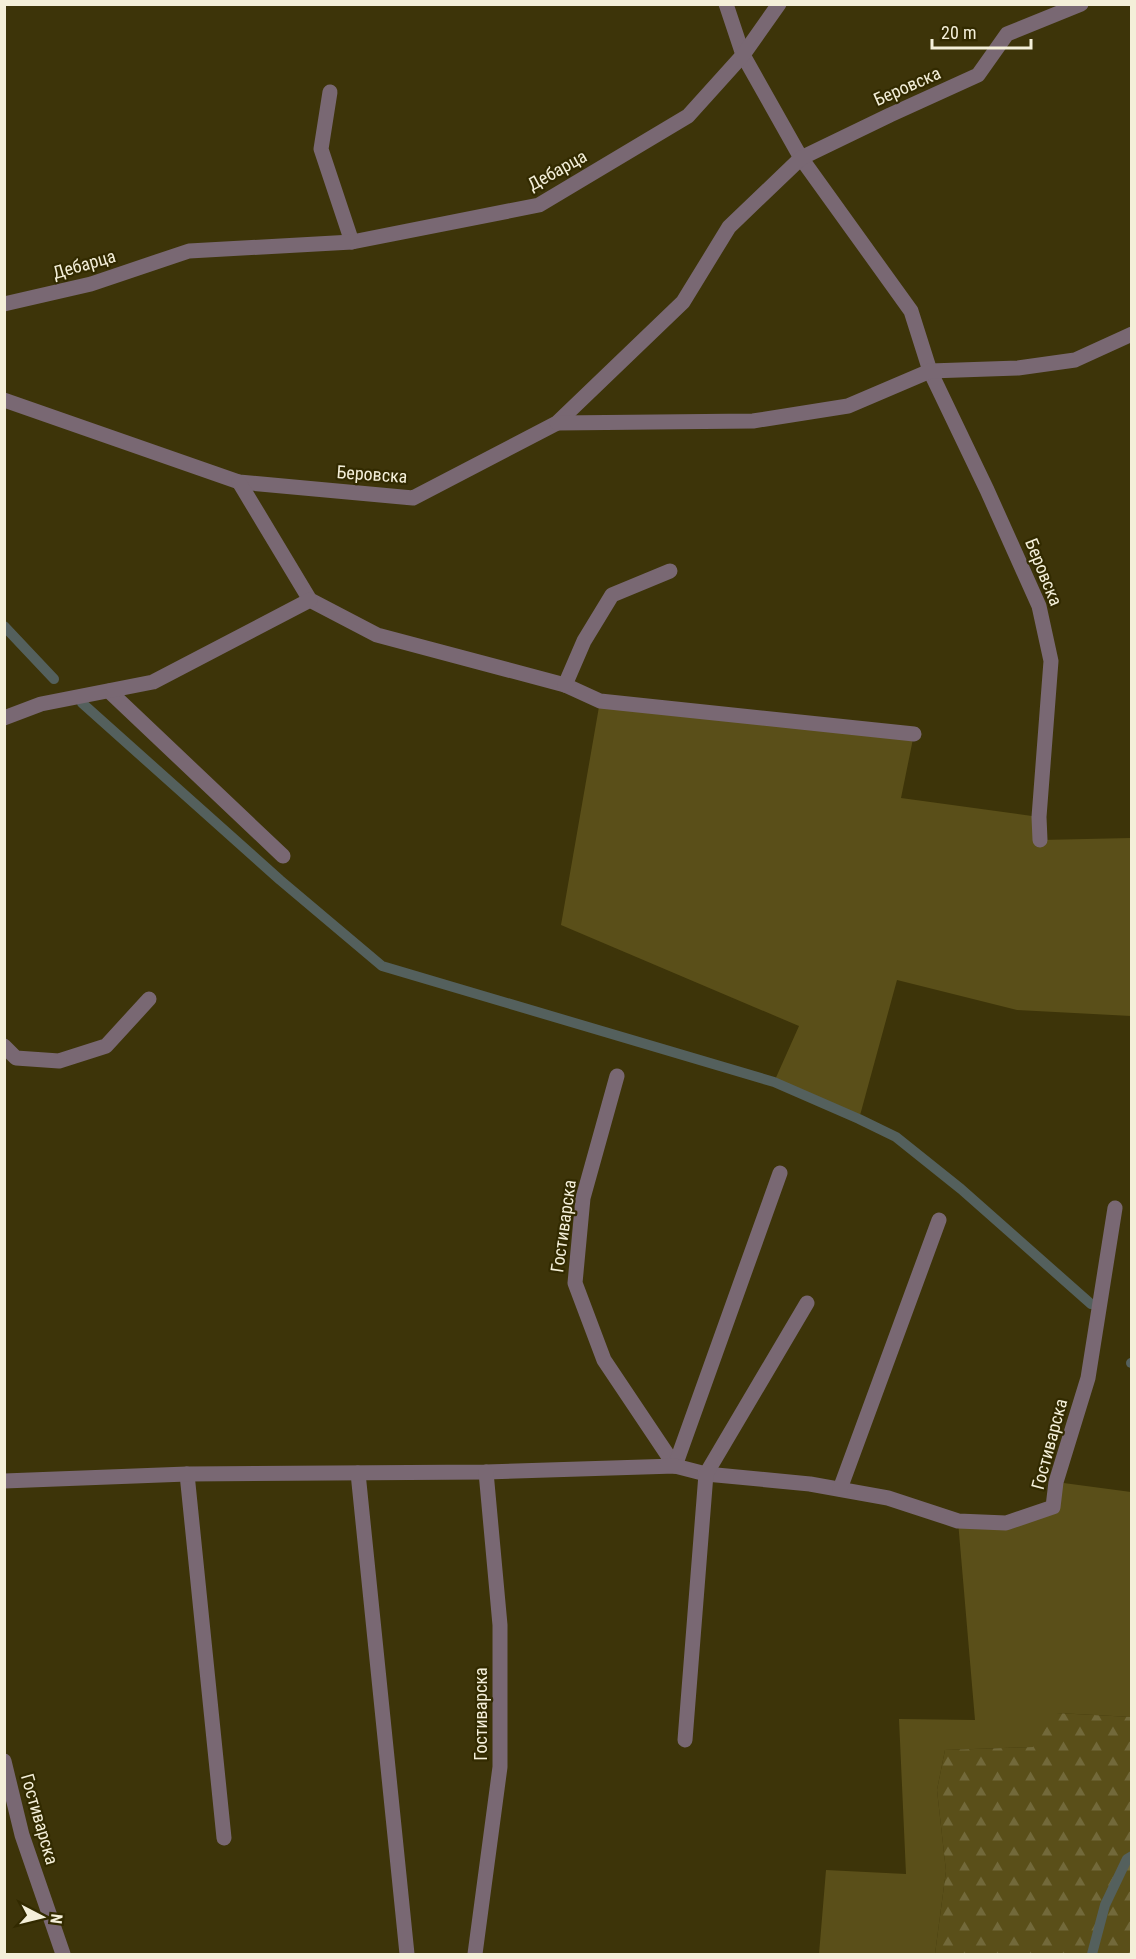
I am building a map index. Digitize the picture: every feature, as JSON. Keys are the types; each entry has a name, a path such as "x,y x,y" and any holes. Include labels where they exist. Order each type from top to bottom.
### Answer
{"street":[{"path":"726,4 743,55"},
{"name":"Дебарца","path":"4,304 91,284 189,251 352,242 539,205 688,116 743,55 778,4"},
{"name":"Беровска","path":"4,400 239,482 413,498 557,423 683,302 729,227 801,158 978,75 1007,34 1081,4"},
{"name":"Беровска","path":"743,55 801,158 912,311 930,371 1040,606 1051,661 1039,817 1040,840"},
{"path":"330,92 321,149 352,242"},
{"name":"Беровска","path":"557,423 753,421 848,406 930,371 1018,368 1075,360 1131,334"},
{"path":"239,482 309,600 377,635 565,685 600,702 914,734"},
{"path":"565,685 584,641 612,596 670,571"},
{"path":"4,717 41,704 153,682 309,600"},
{"path":"109,691 283,856"},
{"path":"4,1046 16,1058 59,1061 69,1058 106,1046 149,999"},
{"name":"Гостиварска","path":"618,1076 583,1198 575,1282 604,1360 675,1466"},
{"path":"675,1466 780,1173"},
{"name":"Гостиварска","path":"4,1480 187,1474 486,1472 675,1466 706,1474 810,1484 888,1498 958,1521 1006,1523 1053,1507 1056,1482 1088,1378 1115,1209"},
{"path":"840,1490 939,1220"},
{"path":"685,1740 706,1474 807,1303"},
{"name":"Гостиварска","path":"475,1954 500,1767 500,1625 486,1472"},
{"path":"358,1473 407,1954"},
{"path":"187,1474 224,1838"},
{"name":"Гостиварска","path":"4,1761 22,1835 63,1954"}],"green space":[{"path":"600,701 914,734 901,798 1039,817 1041,840 1131,838 1131,1016 1017,1010 897,980 859,1119 774,1082 799,1026 561,925"},
{"path":"1056,1482 1131,1492 1131,1717 1057,1713 1034,1747 945,1750 937,1790 946,1871 935,1954 819,1954 826,1870 906,1874 899,1719 975,1720 958,1521 1006,1523 1053,1507"},
{"path":"1056,1713 1131,1717 1131,1954 935,1954 946,1871 937,1790 945,1750 1033,1747"}],"waterway":[{"path":"4,626 54,679"},
{"path":"82,703 280,880 382,966 774,1082 859,1119 896,1137 961,1189 1091,1304"},
{"path":"1092,1954 1105,1905 1127,1859 1132,1856"}]}
